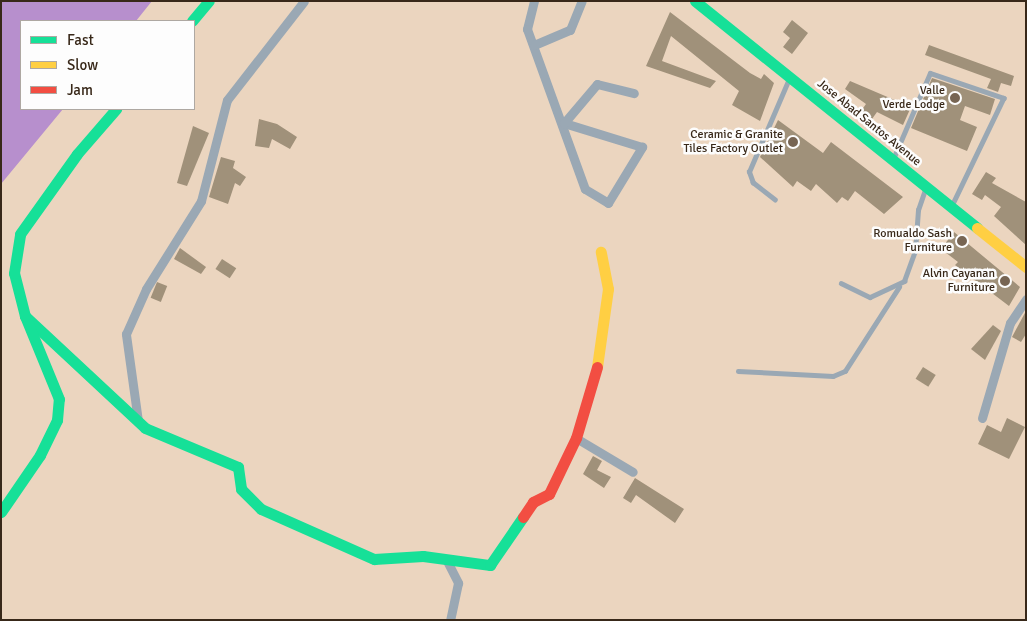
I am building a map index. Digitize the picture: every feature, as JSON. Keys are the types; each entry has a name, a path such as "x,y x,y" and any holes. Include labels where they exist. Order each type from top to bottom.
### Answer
{"main road":[{"path":"193,20 209,1"},
{"name":"Jose Abad Santos Avenue","path":"702,3 950,208 1026,267"},
{"path":"1,512 40,455 57,420 57,389 25,316 14,273 20,234 77,154 115,110"},
{"path":"25,316 139,422 238,467 242,489 254,504 358,554 390,560 423,556 490,564 533,502 549,494 576,438 601,354 608,289 601,252"}],"street":[{"path":"139,422 126,334 146,289 202,201 226,100 304,1"},
{"path":"534,1 527,16 534,45 564,123 585,188 608,203 642,147 564,123"},
{"path":"534,45 570,30 582,1"},
{"path":"564,123 597,84 634,92"},
{"path":"982,418 1010,323 1026,299"},
{"path":"576,438 633,472"},
{"path":"446,559 458,583 450,620"}],"lane":[{"path":"893,160 930,73 1004,98 950,208"},
{"path":"775,200 753,183 749,172 790,77"},
{"path":"738,371 833,376 845,371 899,286 915,251 918,210 926,188"},
{"path":"841,282 870,297 899,286"}],"shaded area":[{"path":"1,1 152,1 137,20 20,20 20,110 62,110 1,184"}],"building":[{"path":"670,12 750,73 761,79 764,74 774,83 760,121 732,105 739,91 671,36 662,61 716,81 710,88 646,66"},
{"path":"792,20 808,33 792,54 783,47 790,38 783,32"},
{"path":"929,45 1014,76 1011,86 1001,83 998,92 987,88 991,79 925,55"},
{"path":"932,78 995,99 990,115 965,106 960,120 977,127 967,151 911,128"},
{"path":"850,81 911,107 903,125 877,112 872,119 861,111 866,104 845,89"},
{"path":"259,119 277,124 297,137 290,149 272,139 269,148 255,146"},
{"path":"778,120 823,153 831,142 903,197 884,214 855,191 848,201 842,197 837,203 816,184 811,191 797,181 793,187 760,157"},
{"path":"193,126 209,133 187,186 177,183"},
{"path":"221,157 235,161 233,168 246,177 240,186 235,183 228,204 209,197"},
{"path":"986,172 996,178 992,183 1026,202 1026,245 994,216 1001,207 985,195 982,200 972,194"},
{"path":"954,232 1020,287 1009,306 955,265 958,262 945,252 944,245"},
{"path":"180,248 206,267 201,274 174,259"},
{"path":"222,259 236,268 230,278 215,269"},
{"path":"157,282 167,286 161,302 151,298"},
{"path":"1026,311 1026,334 1021,342 1012,337"},
{"path":"993,325 1001,331 985,360 971,349"},
{"path":"923,367 936,375 928,387 916,379"},
{"path":"1007,418 1025,427 1009,459 978,444 987,425 1001,432"},
{"path":"593,456 602,461 597,470 611,477 604,488 583,474"},
{"path":"635,478 684,509 675,523 636,495 631,503 623,498"}],"traffic: fast":[{"path":"193,20 209,1"},
{"path":"695,1 977,228"},
{"path":"1,512 40,455 57,420 59,399 25,316 14,273 20,234 77,154 115,110"},
{"path":"25,316 145,428 238,467 241,489 261,509 374,559 423,556 490,565 523,517"}],"traffic: slow":[{"path":"977,228 1026,267"},
{"path":"597,367 608,289 601,252"}],"traffic: jam":[{"path":"523,517 533,502 549,494 576,438 597,367"}],"place":[{"name":"Valle Verde Lodge","path":"955,98"},
{"name":"Ceramic & Granite Tiles Factory Outlet","path":"793,142"},
{"name":"Romualdo Sash Furniture","path":"962,241"},
{"name":"Alvin Cayanan Furniture","path":"1005,281"}]}
